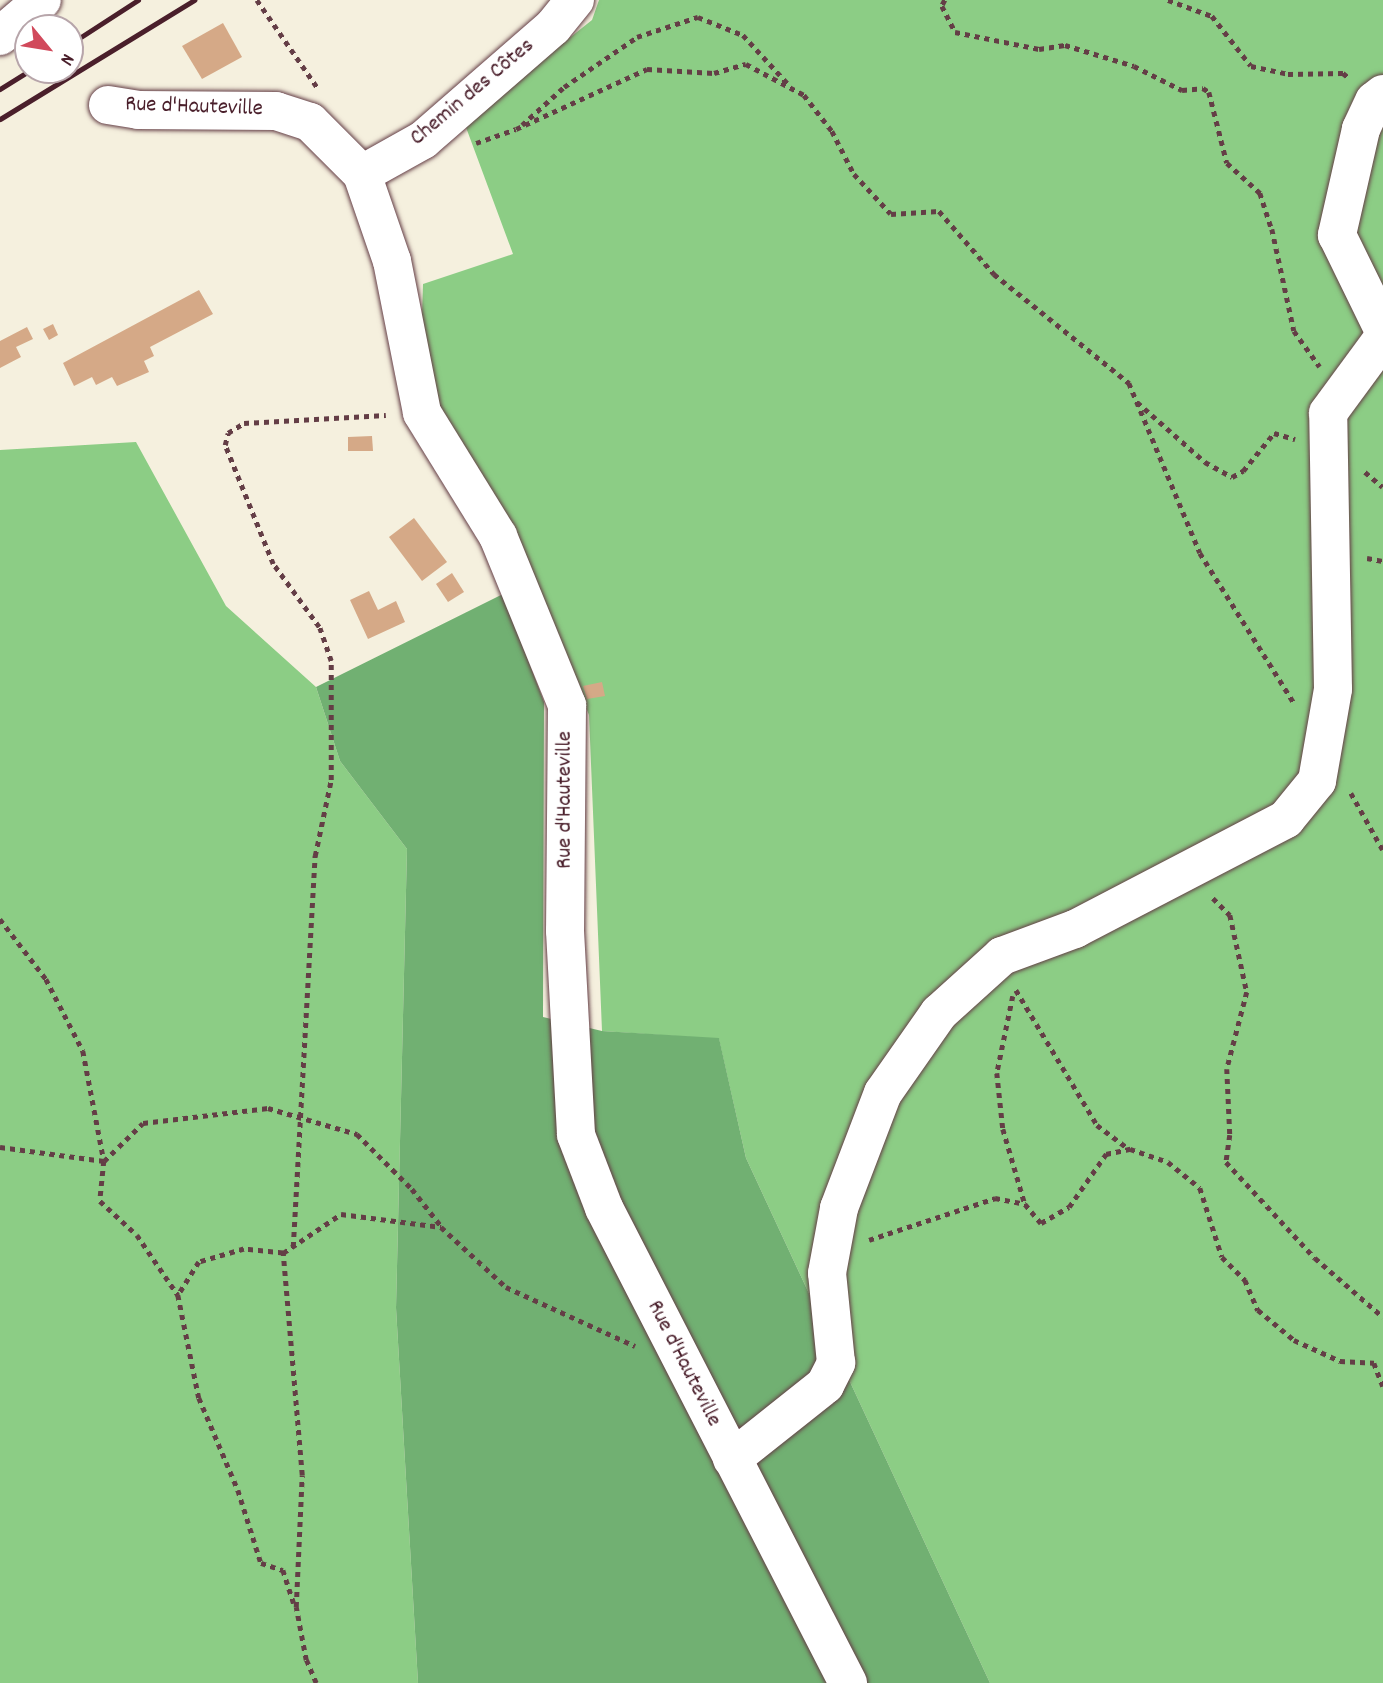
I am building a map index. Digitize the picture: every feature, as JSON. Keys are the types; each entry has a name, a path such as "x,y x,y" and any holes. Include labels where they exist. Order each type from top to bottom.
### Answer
{"street":[{"path":"0,36 42,0"},
{"name":"Chemin des Côtes","path":"362,174 423,140 553,27 575,0"},
{"path":"1378,98 1361,129 1337,235 1383,330"},
{"name":"Rue d'Hauteville","path":"108,105 138,110 276,111 310,122 362,174 392,261 422,413 498,536 567,705 565,931 576,1135 604,1209 848,1683"},
{"path":"733,1459 817,1392 836,1363 827,1273 848,1181 883,1093 939,1013 1075,929 1286,819 1317,781 1334,689 1328,414 1383,338"}],"path":[{"path":"257,0 284,40"},
{"path":"945,0 942,6 955,32 1039,49 1065,45 1134,66 1182,90 1203,88 1209,92 1227,163 1260,193 1294,331 1315,356 1337,402"},
{"path":"1168,0 1212,16 1251,65 1288,74 1343,73 1378,98"},
{"path":"516,130 564,87 637,37 698,17 743,35 792,89 818,113 854,174 891,215 939,211 993,274 1129,383 1200,553 1296,706"},
{"path":"423,140 463,147 516,130 647,69 714,73 746,64 792,89"},
{"path":"1135,401 1205,462 1232,477 1243,471 1275,433 1330,448"},
{"path":"293,1247 298,1117 315,856 331,780 331,661 319,627 273,564 225,445 228,433 244,423 422,413"},
{"path":"1322,751 1366,815 1383,850"},
{"path":"1188,872 1230,915 1247,992 1227,1069 1230,1135 1226,1162 1315,1258 1383,1317"},
{"path":"0,919 46,979 83,1051 104,1161 100,1201 137,1235 178,1295 199,1398 238,1490 261,1563 283,1570 296,1607 306,1660 316,1683"},
{"path":"1008,972 997,1073 1003,1129 1025,1204 1041,1223 1069,1207 1107,1154 1130,1149"},
{"path":"1008,972 1097,1125 1130,1149 1168,1162 1200,1188 1222,1257 1245,1280 1252,1302 1266,1318 1294,1340 1340,1361 1374,1363 1383,1386"},
{"path":"104,1161 143,1123 268,1108 357,1135 412,1189 441,1227 506,1287 638,1347"},
{"path":"0,1147 104,1161"},
{"path":"831,1251 995,1198 1025,1204"},
{"path":"178,1295 199,1262 244,1249 282,1253 341,1214 441,1227"},
{"path":"282,1253 302,1475 296,1607"}],"green space":[{"path":"599,0 1383,0 1383,1683 990,1683 746,1158 719,1039 602,1031 589,715 508,518 434,403 421,346 423,284 513,254 464,122 592,20"},
{"path":"136,442 226,606 316,687 340,761 407,849 396,1308 418,1683 0,1683 0,450"},
{"path":"503,594 544,702 543,1017 602,1031 719,1038 746,1158 990,1683 418,1683 396,1308 407,849 340,761 316,687"}],"building":[{"path":"223,23 242,57 202,79 182,46"},
{"path":"199,290 213,314 150,347 154,356 144,361 149,372 117,386 112,377 96,385 92,377 74,386 63,363"},
{"path":"53,324 58,335 49,340 43,329"},
{"path":"27,327 33,339 16,347 21,357 0,368 0,341"},
{"path":"372,436 373,451 348,451 348,437"},
{"path":"414,518 447,562 422,581 389,537"},
{"path":"452,573 464,592 448,602 436,584"},
{"path":"369,591 378,610 396,601 405,622 368,639 350,600"},
{"path":"602,682 605,696 587,699 583,686"}],"railway":[{"path":"84,35 138,0"},
{"path":"0,119 194,0"},
{"path":"0,89 14,80"}]}
